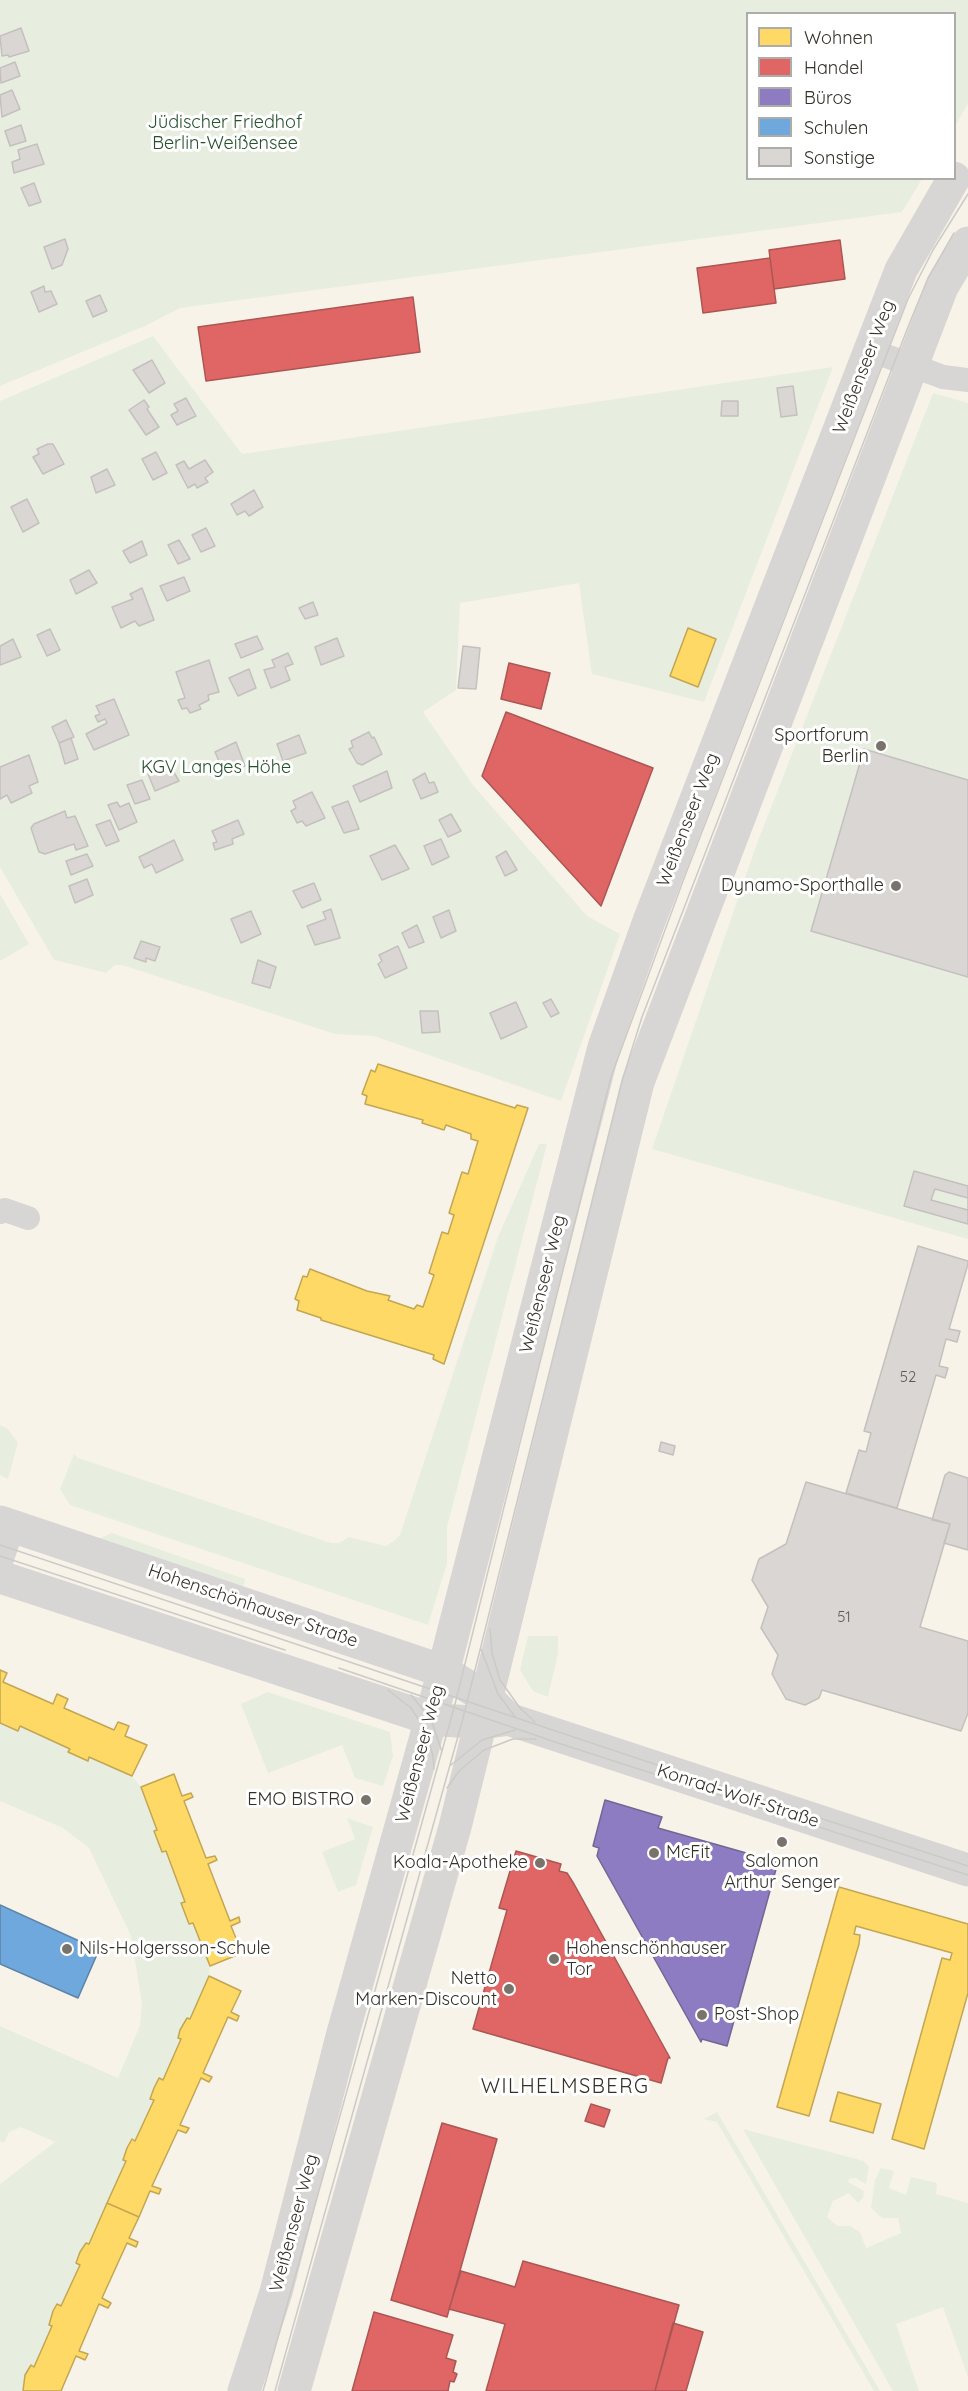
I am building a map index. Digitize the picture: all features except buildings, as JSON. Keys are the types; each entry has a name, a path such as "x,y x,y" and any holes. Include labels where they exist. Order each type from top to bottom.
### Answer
{"main road":[{"name":"Weißenseer Weg","path":"956,175 968,155"},
{"name":"Weißenseer Weg","path":"244,2391 276,2292 344,2033 431,1719 579,1139 617,1009 902,270 953,180"},
{"path":"294,2391 426,1931 492,1714 620,1149 638,1082 911,365 942,287 968,243"},
{"path":"754,649 796,664"},
{"path":"617,1009 660,1023"},
{"name":"Hohenschönhauser Straße","path":"7,1524 443,1671 492,1714"},
{"path":"0,1577 431,1719 492,1714"},
{"name":"Konrad-Wolf-Straße","path":"492,1714 968,1870"}],"street":[{"path":"870,350 943,376 968,380"},
{"path":"0,1212 5,1210 28,1218"},
{"name":"Hohenschönhauser Straße","path":"0,1565 7,1524"}],"green space":[{"name":"Jüdischer Friedhof Berlin-Weißensee","path":"0,0 968,0 968,104 956,124 956,12 746,12 746,180 921,180 902,212 180,308 145,326 0,386"},
{"name":"KGV Langes Höhe","path":"153,336 242,454 833,367 704,702 592,674 579,583 460,603 456,690 423,712 473,785 587,916 620,934 561,1101 374,1036 335,1034 122,965 115,965 106,973 54,960 0,867 0,401"},
{"name":"Sportforum Berlin","path":"933,393 968,403 968,1239 652,1149 756,846"},
{"path":"0,894 29,944 0,961"},
{"path":"539,1144 547,1144 447,1527 447,1563 428,1625 70,1505 60,1489 74,1454 78,1458 331,1543 339,1543 349,1537 386,1546 394,1541 400,1535 498,1237"},
{"path":"0,1425 7,1428 18,1443 8,1479 0,1475"},
{"path":"112,1533 245,1579 243,1588 96,1540"},
{"path":"528,1636 558,1636 558,1653 548,1697 533,1691 520,1670"},
{"path":"268,1692 390,1732 393,1756 383,1786 355,1778 342,1745 268,1773 241,1704"},
{"path":"0,1723 18,1731 20,1726 70,1749 69,1753 87,1761 89,1757 132,1776 141,1787 157,1830 154,1832 162,1852 166,1851 185,1902 181,1904 189,1924 193,1923 210,1966 209,1976 190,2019 186,2018 180,2030 178,2038 181,2039 163,2080 159,2079 154,2088 150,2098 154,2100 135,2141 132,2140 127,2148 123,2160 126,2161 89,2244 85,2243 80,2252 77,2263 80,2265 61,2306 53,2311 49,2325 52,2326 34,2367 31,2366 25,2375 23,2391 0,2391 0,2184 55,2142 21,2127 9,2132 4,2143 0,2141 0,2026 118,2078 140,2025 142,2004 131,1936 89,1848 63,1828 0,1801"},
{"path":"347,1818 373,1827 356,1885 338,1892 322,1852 355,1839"},
{"path":"717,2112 880,2391 874,2391 717,2122 704,2119"},
{"path":"743,2129 864,2161 869,2167 866,2184 855,2178 849,2179 848,2182 864,2191 863,2198 858,2203 849,2193 833,2201 827,2217 837,2226 850,2226 860,2232 866,2248 901,2233 898,2218 882,2218 871,2208 875,2180 881,2168 894,2171 889,2188 906,2195 911,2177 937,2183 936,2194 968,2203 968,2377 943,2307 896,2324 919,2391 893,2391"}],"tram line":[{"path":"263,2391 454,1708 611,1077 683,881 908,299 933,250 968,194"},
{"path":"275,2391 462,1722 622,1081 642,1017 908,327 928,278 954,233"},
{"path":"0,1545 693,1777 968,1866"},
{"path":"0,1556 285,1650"},
{"path":"490,1629 492,1653 500,1680 520,1708 535,1722"},
{"path":"481,1649 498,1694 516,1718"},
{"path":"339,1668 561,1744 968,1875"},
{"path":"388,1690 411,1708 425,1729 433,1756 434,1769"},
{"path":"411,1695 431,1719 442,1752"},
{"path":"451,1765 482,1740 515,1730"},
{"path":"447,1788 459,1771 484,1750 513,1739 536,1739"}],"place":[{"name":"Sportforum Berlin","path":"881,746"},
{"name":"Dynamo-Sporthalle","path":"896,886"},
{"name":"EMO BISTRO","path":"366,1800"},
{"name":"Salomon Arthur Senger","path":"782,1842"},
{"name":"McFit","path":"654,1853"},
{"name":"Koala-Apotheke","path":"540,1863"},
{"name":"Nils-Holgersson-Schule","path":"67,1949"},
{"name":"Hohenschönhauser Tor","path":"554,1959"},
{"name":"Netto Marken-Discount","path":"509,1989"},
{"name":"Post-Shop","path":"702,2015"}],"district":[{"name":"WILHELMSBERG","path":"565,2087"}]}
